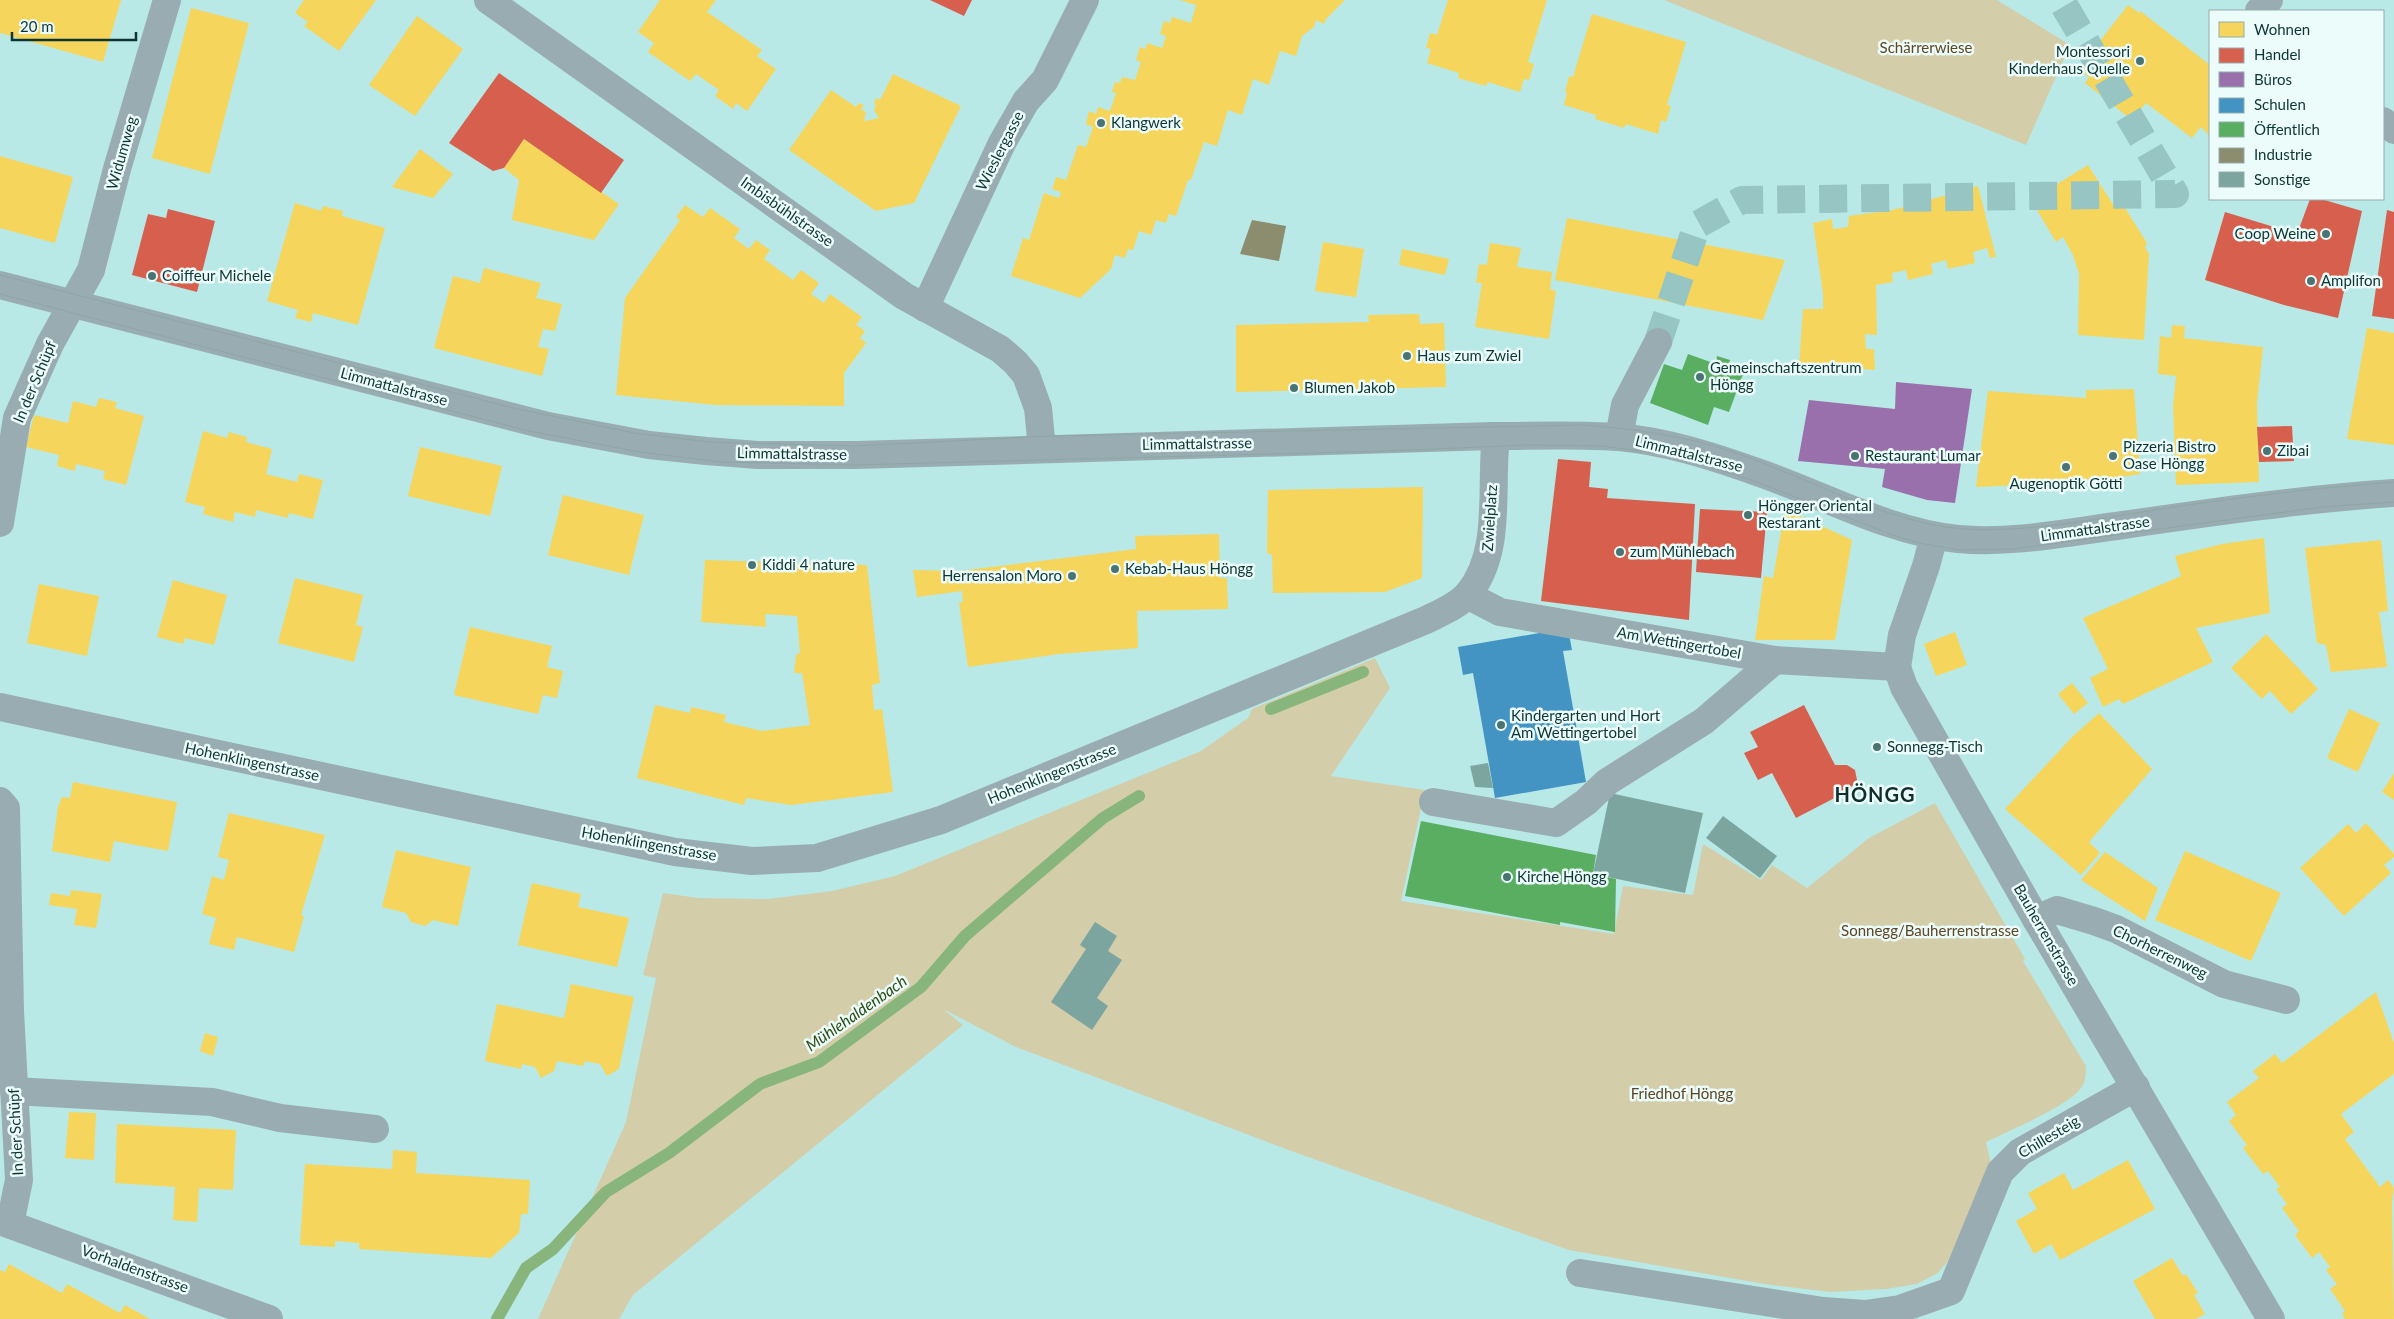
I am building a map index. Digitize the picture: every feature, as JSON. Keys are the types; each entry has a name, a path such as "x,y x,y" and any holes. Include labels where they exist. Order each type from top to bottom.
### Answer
{"street":[{"name":"Widumweg","path":"72,304 91,270 117,169 167,0"},
{"name":"Imbisbühlstrasse","path":"488,0 904,296 1000,349 1026,375 1038,408 1042,449"},
{"name":"Wieslergasse","path":"925,308 1002,142 1026,101 1045,80 1085,0"},
{"path":"2246,0 2256,10"},
{"path":"2258,10 2269,0"},
{"path":"2384,122 2394,130"},
{"name":"Limmattalstrasse","path":"0,285 505,416 649,444 706,452 806,456 1493,436 1575,435 1619,437 1656,442 1702,454 1758,472 1893,524 1934,536 1967,539 2025,538 2319,498 2394,493"},
{"name":"In der Schüpf","path":"0,523 17,418 50,344 72,304"},
{"path":"1619,437 1625,405 1658,342"},
{"name":"Zwielplatz","path":"1467,595 1486,567 1492,533 1495,447 1493,436"},
{"path":"1896,667 1902,635 1926,566 1934,536"},
{"name":"Am Wettingertobel","path":"1467,595 1500,612 1775,660 1896,667"},
{"name":"Hohenklingenstrasse","path":"0,707 675,852 752,861 817,858 941,820 1426,620 1450,608 1467,595"},
{"path":"1433,802 1556,823 1586,802 1607,782 1704,721 1775,660"},
{"name":"Bauherrenstrasse","path":"1896,667 1913,705 2036,919 2271,1319"},
{"name":"In der Schüpf","path":"0,801 6,808 4,860 19,1180 5,1222"},
{"name":"Chorherrenweg","path":"2036,919 2057,910 2094,921 2116,929 2224,984 2286,1000"},
{"name":"Chillesteig","path":"1580,1273 1823,1311 1865,1314 1900,1309 1951,1291 2000,1172 2020,1152 2136,1087"},
{"path":"14,1091 212,1102 280,1118 375,1129"},
{"name":"Vorhaldenstrasse","path":"5,1222 269,1319"}],"green space":[{"name":"Schärrerwiese","path":"1664,0 1997,0 2070,45 2026,145"},
{"name":"Friedhof Höngg","path":"1375,658 1390,688 1331,776 1425,790 1401,901 1614,934 1623,886 1693,895 1703,844 1761,880 1772,865 1807,888 1869,838 1935,803 2025,959 2023,961 2086,1066 2084,1083 2074,1095 2051,1111 1986,1142 1991,1164 1948,1261 1938,1273 1917,1284 1886,1289 1831,1292 1764,1284 1569,1250 1294,1152 1016,1047 943,1009 963,1025 633,1295 619,1319 538,1319 626,1122 656,978 643,975 663,893 698,898 768,899 832,891 895,876 1201,751 1248,718 1252,709"}],"building: Wohnen":[{"path":"0,0 121,0 103,62 0,33"},
{"path":"304,0 376,0 339,51 304,26 308,22 295,13"},
{"path":"660,0 716,0 707,12 762,50 757,56 776,69 747,111 736,103 733,109 715,96 719,90 696,74 690,81 648,52 654,43 638,32"},
{"path":"1180,0 1345,0 1326,19 1324,24 1316,20 1314,27 1302,36 1296,56 1280,51 1269,85 1253,79 1242,115 1228,110 1217,146 1204,142 1191,180 1188,180 1176,216 1169,214 1166,223 1156,220 1151,235 1139,231 1133,250 1128,249 1125,258 1115,255 1111,269 1080,298 1011,276 1023,238 1029,240 1044,193 1059,198 1061,192 1052,189 1056,177 1066,180 1078,145 1086,147 1093,127 1086,124 1089,111 1096,114 1098,107 1110,111 1116,93 1112,92 1115,82 1120,83 1122,77 1135,80 1141,62 1136,60 1140,47 1146,49 1147,43 1162,48 1166,36 1160,34 1164,21 1170,23 1172,17 1191,23 1196,5"},
{"path":"1448,0 1547,0 1528,62 1534,64 1529,80 1524,79 1520,92 1488,82 1486,86 1458,78 1459,73 1427,63 1431,49 1426,48 1430,33 1437,35"},
{"path":"2128,5 2139,13 2140,11 2209,64 2209,135 2201,127 2192,138 2146,103 2132,120 2085,83 2089,77 2078,69"},
{"path":"191,8 249,23 210,174 152,158"},
{"path":"1592,14 1686,42 1667,105 1671,106 1666,122 1661,120 1658,134 1626,124 1624,128 1595,119 1596,115 1564,105 1569,76 1573,77"},
{"path":"417,16 463,49 415,116 369,85"},
{"path":"893,74 961,106 914,203 876,211 789,150 831,90 856,107 859,103 864,105 861,109 866,112 864,121 879,118 874,110 876,105 874,104 876,98 880,100"},
{"path":"524,139 619,204 594,240 512,220 519,180 504,168"},
{"path":"420,149 453,174 433,198 392,187"},
{"path":"0,156 73,177 55,243 0,228"},
{"path":"2088,165 2114,206 2120,200 2147,243 2145,247 2149,254 2144,340 2078,335 2079,274 2073,255 2063,237 2056,242 2031,200"},
{"path":"1978,186 1996,257 1990,258 1987,248 1973,252 1975,263 1948,269 1946,260 1931,264 1933,274 1908,280 1906,270 1892,273 1893,282 1876,285 1877,335 1865,334 1866,349 1874,349 1875,370 1799,365 1803,309 1823,309 1823,294 1813,223 1832,219 1833,229 1848,227 1849,216 1893,210"},
{"path":"295,203 321,211 323,206 343,211 342,216 385,228 358,325 313,313 311,322 295,318 298,310 267,301"},
{"path":"685,205 703,217 710,208 740,229 734,238 749,249 756,240 770,250 764,259 793,280 801,270 819,283 811,294 824,303 830,294 862,317 856,325 865,331 860,338 866,343 844,373 844,406 716,405 616,395 625,298 680,220 676,217"},
{"path":"1567,218 1785,260 1763,320 1555,280"},
{"path":"1323,242 1364,249 1356,297 1315,291"},
{"path":"1490,243 1521,248 1517,267 1552,272 1550,289 1556,291 1549,339 1475,327 1482,283 1476,283 1479,264 1487,265"},
{"path":"1402,249 1449,259 1445,275 1399,265"},
{"path":"484,268 541,283 536,298 562,304 555,331 543,329 538,347 549,349 542,376 434,348 453,276 480,283"},
{"path":"1419,314 1420,324 1444,323 1446,387 1236,392 1236,325 1369,322 1368,315"},
{"path":"2172,325 2185,326 2184,338 2263,347 2257,403 2259,482 2176,485 2173,406 2176,376 2158,374 2160,336 2171,338"},
{"path":"2367,328 2394,333 2394,445 2347,439"},
{"path":"2134,389 2140,474 2090,482 1976,487 1988,391 2086,398 2086,390"},
{"path":"99,398 117,402 115,408 144,416 126,485 103,479 105,471 76,464 75,471 57,466 59,455 26,447 34,415 68,423 73,401 96,407"},
{"path":"203,431 227,438 229,432 247,437 246,442 272,449 266,474 297,482 299,474 323,480 313,519 289,513 288,518 256,510 255,517 235,512 233,522 203,514 205,507 185,502"},
{"path":"420,447 502,466 490,516 408,496"},
{"path":"1423,487 1422,578 1385,592 1273,593 1272,555 1267,553 1268,490"},
{"path":"563,495 644,515 629,575 548,555"},
{"path":"1785,509 1852,540 1835,640 1755,640 1764,576 1773,578"},
{"path":"1219,534 1220,578 1227,578 1228,609 1137,611 1138,648 1059,654 968,667 959,602 963,602 962,591 917,597 913,570 959,571 1136,549 1135,536"},
{"path":"2264,538 2270,613 2196,628 2213,662 2123,704 2119,699 2103,707 2090,678 2108,669 2083,618 2181,576 2175,556 2222,544"},
{"path":"2381,540 2388,611 2379,612 2387,667 2331,672 2326,645 2317,643 2305,548"},
{"path":"705,560 867,565 880,683 872,685 874,710 882,709 893,792 791,805 746,798 744,805 637,778 655,705 690,713 691,707 726,715 724,722 762,731 810,725 802,673 794,673 796,655 800,653 797,616 765,614 766,627 701,622"},
{"path":"295,578 363,595 356,625 363,627 354,662 278,643"},
{"path":"173,580 227,595 214,645 185,638 183,644 157,637"},
{"path":"39,584 99,596 87,656 27,643"},
{"path":"470,627 552,646 547,667 563,671 557,698 543,695 538,714 454,695"},
{"path":"1955,632 1967,665 1936,676 1924,644"},
{"path":"2266,634 2318,689 2291,714 2270,691 2262,699 2231,668"},
{"path":"2072,683 2088,703 2074,714 2058,694"},
{"path":"2349,709 2380,723 2358,772 2327,758"},
{"path":"2099,713 2152,769 2089,842 2100,853 2081,875 2005,809 2073,736"},
{"path":"2394,773 2394,800 2382,792"},
{"path":"73,782 177,802 168,851 114,841 110,862 52,851 58,807 62,797 70,798"},
{"path":"229,813 325,835 301,915 304,916 294,952 237,937 234,950 209,944 216,918 202,914 212,876 224,880 229,860 218,857"},
{"path":"2366,823 2394,854 2394,857 2384,865 2391,873 2344,916 2300,868 2348,824 2356,833"},
{"path":"396,850 471,867 458,926 433,920 425,926 411,922 406,913 382,907"},
{"path":"2185,851 2281,893 2251,961 2155,920"},
{"path":"2105,852 2158,888 2145,921 2081,880"},
{"path":"532,883 581,894 578,907 629,918 617,967 518,945"},
{"path":"71,890 102,894 96,928 74,925 77,909 49,905 51,893 70,896"},
{"path":"571,984 634,997 619,1069 607,1076 600,1064 585,1061 583,1066 557,1061 554,1071 541,1078 535,1067 522,1064 521,1069 485,1061 497,1004 564,1018"},
{"path":"2376,992 2394,1043 2394,1074 2341,1114 2354,1132 2345,1139 2380,1187 2388,1180 2394,1188 2392,1202 2394,1319 2345,1319 2342,1314 2345,1311 2330,1289 2337,1284 2326,1270 2330,1267 2319,1252 2312,1258 2295,1235 2299,1231 2282,1208 2287,1204 2276,1189 2280,1187 2268,1171 2263,1174 2243,1148 2247,1145 2229,1121 2236,1115 2227,1102 2259,1078 2253,1071 2275,1054 2282,1063"},
{"path":"205,1033 218,1037 213,1056 200,1051"},
{"path":"69,1112 96,1113 94,1160 65,1158"},
{"path":"117,1124 236,1130 233,1190 199,1188 197,1222 173,1220 175,1187 115,1183"},
{"path":"393,1150 417,1152 416,1173 530,1180 528,1214 521,1214 519,1233 491,1258 359,1249 359,1243 335,1241 335,1247 300,1245 305,1164 392,1169"},
{"path":"2128,1160 2155,1209 2060,1260 2051,1244 2034,1254 2016,1221 2037,1209 2028,1193 2064,1173 2073,1190"},
{"path":"2172,1258 2183,1276 2186,1274 2198,1293 2194,1295 2205,1314 2196,1319 2155,1319 2133,1281"},
{"path":"9,1264 62,1293 67,1284 120,1313 125,1305 150,1319 0,1319 0,1270 5,1272"}],"building: Handel":[{"path":"930,0 972,0 964,16"},
{"path":"499,73 624,160 601,193 524,139 504,168 493,171 449,143"},
{"path":"2310,200 2324,200 2362,211 2338,318 2284,305 2205,280 2225,212 2297,234"},
{"path":"168,209 215,221 197,292 132,275 148,214 166,218"},
{"path":"2387,210 2394,212 2394,319 2372,316"},
{"path":"2292,426 2294,461 2259,462 2257,427"},
{"name":"zum Mühlebach","path":"1558,459 1591,462 1589,487 1608,489 1607,498 1695,504 1689,620 1541,601"},
{"name":"zum Mühlebach","path":"1700,509 1767,512 1761,578 1696,572"},
{"path":"1804,705 1835,765 1847,765 1855,770 1857,780 1848,791 1796,818 1772,773 1758,780 1744,753 1758,747 1750,732"}],"building: Büros":[{"path":"1896,382 1972,389 1955,503 1927,500 1882,487 1885,469 1798,461 1809,400 1895,409"}],"building: Schulen":[{"path":"1551,631 1569,634 1572,650 1563,651 1586,782 1495,798 1473,673 1463,675 1458,647"}],"building: Öffentlich":[{"path":"1688,354 1716,364 1717,356 1730,360 1728,369 1743,374 1729,412 1714,407 1708,425 1650,403 1664,364 1682,370"},
{"name":"Kirche Höngg","path":"1421,821 1596,855 1593,874 1616,879 1615,932 1560,922 1560,925 1405,896"}],"building: Industrie":[{"path":"1252,220 1286,226 1279,261 1240,254"}],"building: Sonstige":[{"path":"1488,763 1493,788 1475,787 1470,766"},
{"path":"1610,793 1703,813 1685,893 1593,874"},
{"path":"1723,816 1777,856 1760,878 1706,838"},
{"path":"1095,922 1117,936 1108,951 1122,960 1097,998 1108,1006 1092,1030 1051,1002 1086,949 1080,945"}],"waterway":[{"name":"Mühlehaldenbach","path":"1271,709 1363,672"},
{"name":"Mühlehaldenbach","path":"497,1319 526,1268 553,1249 606,1192 669,1153 760,1084 819,1062 921,987 965,936 1103,818 1139,796"}],"tunnel":[{"path":"1658,342 1697,225 1742,200 2175,194 2061,0"}],"tram line":[{"path":"0,275 513,408 634,433 709,442 854,446 1051,436 1582,425 1648,432 1711,445 1753,459 1897,516 1946,527 1996,530 2050,526 2244,497 2394,482"},
{"path":"0,294 529,431 640,452 722,462 851,465 1387,451 1528,445 1602,446 1662,454 1704,465 1757,482 1890,534 1919,543 1960,550 2013,549 2322,507 2394,502"}],"place":[{"name":"Montessori Kinderhaus Quelle","path":"2140,61"},
{"name":"Klangwerk","path":"1101,123"},
{"name":"Coop Weine","path":"2326,234"},
{"name":"Coiffeur Michele","path":"152,276"},
{"name":"Amplifon","path":"2311,281"},
{"name":"Haus zum Zwiel","path":"1407,356"},
{"name":"Gemeinschaftszentrum Höngg","path":"1700,377"},
{"name":"Blumen Jakob","path":"1294,388"},
{"name":"Zibai","path":"2267,451"},
{"name":"Restaurant Lumar","path":"1855,456"},
{"name":"Pizzeria Bistro Oase Höngg","path":"2113,456"},
{"name":"Augenoptik Götti","path":"2066,467"},
{"name":"Höngger Oriental Restarant","path":"1748,515"},
{"name":"zum Mühlebach","path":"1620,552"},
{"name":"Kiddi 4 nature","path":"752,565"},
{"name":"Kebab-Haus Höngg","path":"1115,569"},
{"name":"Herrensalon Moro","path":"1072,576"},
{"name":"Kindergarten und Hort Am Wettingertobel","path":"1501,725"},
{"name":"Sonnegg-Tisch","path":"1877,747"},
{"name":"Kirche Höngg","path":"1507,877"}],"district":[{"name":"HÖNGG","path":"1875,795"}],"park label":[{"name":"Sonnegg/Bauherrenstrasse","path":"1930,931"}]}
